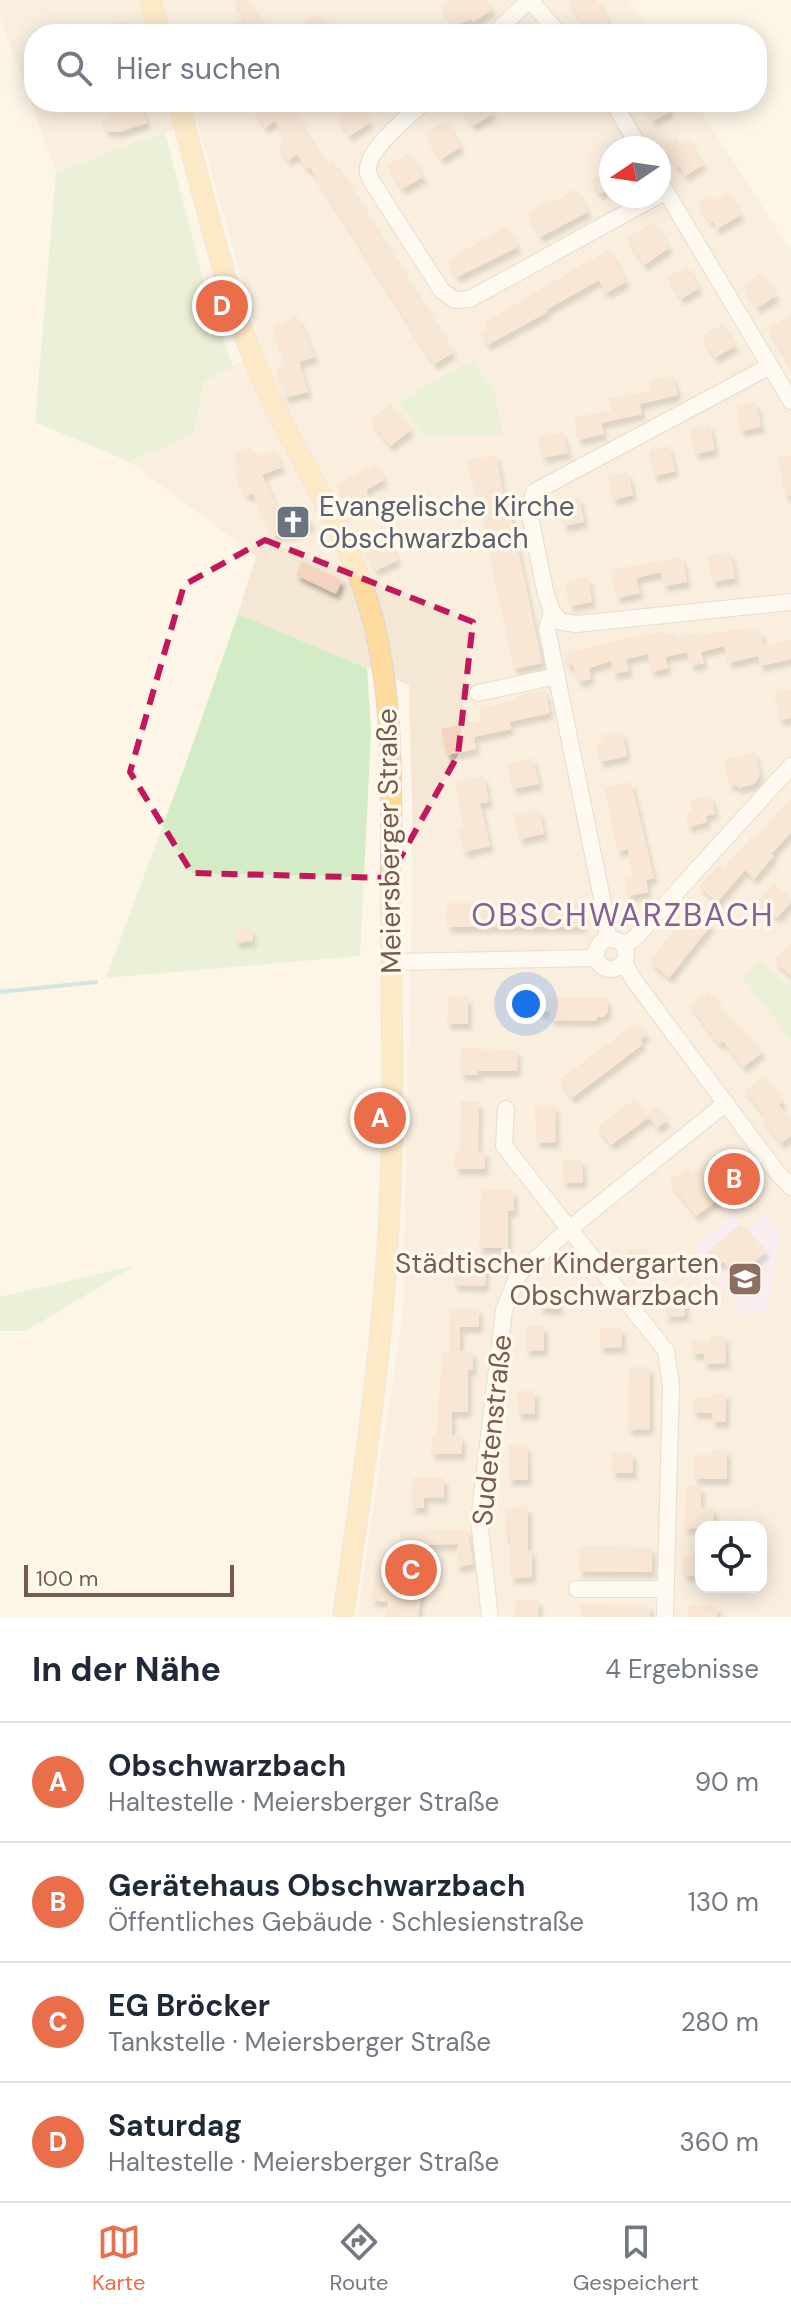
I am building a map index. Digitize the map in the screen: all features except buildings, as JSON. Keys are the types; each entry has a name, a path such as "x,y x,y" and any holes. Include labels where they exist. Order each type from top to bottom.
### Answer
{"main road":[{"path":"150,0 157,24"},
{"name":"Meiersberger Straße","path":"181,112 249,348 283,423 351,555 372,616 389,706 392,962 390,1184 385,1280 367,1449 343,1617"}],"street":[{"path":"504,24 529,0 550,24"},
{"path":"414,112 377,148 368,172 442,291 455,300 470,299 629,208"},
{"path":"619,112 633,136"},
{"path":"671,208 791,401"},
{"path":"770,366 534,492 529,511 546,595 552,611 561,622 577,624 791,602"},
{"path":"552,611 547,629 607,923 633,979 791,1187"},
{"path":"478,693 557,676"},
{"path":"618,949 615,969 603,968 596,958 598,946 618,949 634,939 791,766"},
{"path":"392,962 596,958"},
{"name":"Sudetenstraße","path":"490,1617 479,1520 504,1310 518,1275 568,1230 726,1103"},
{"path":"506,1109 504,1146 666,1351 671,1386 665,1617"},
{"path":"577,1589 666,1589"}],"highlighted area":[{"path":"265,540 473,622 458,755 389,878 192,873 130,772 184,585"}],"shaded area":[{"path":"0,0 629,0 645,24 24,24 24,84 0,18"},
{"path":"34,112 701,112 791,251 791,1617 357,1617 403,1312 413,845 409,685 238,614 256,556 130,462 192,434 204,382 262,350 197,121 56,172"},
{"name":"Städtischer Kindergarten Obschwarzbach","path":"733,1214 746,1230 767,1214 781,1232 767,1311 746,1317 693,1248"}],"green space":[{"path":"165,132 204,283 233,367 204,382 193,434 130,462 35,422 56,172"},
{"path":"473,359 495,395 503,435 426,437 399,402"},
{"path":"238,614 367,668 371,732 360,956 106,978 190,752"},
{"path":"759,960 791,987 791,1040 743,978"},
{"path":"136,1265 26,1331 0,1331 0,1297"}],"waterway":[{"path":"0,992 96,982"}],"place":[{"name":"Saturdag","path":"222,306"},
{"name":"Evangelische Kirche Obschwarzbach","path":"293,522"},
{"name":"Obschwarzbach","path":"380,1118"},
{"name":"Gerätehaus Obschwarzbach","path":"734,1179"},
{"name":"Städtischer Kindergarten Obschwarzbach","path":"745,1279"},
{"name":"EG Bröcker","path":"411,1570"}],"district":[{"name":"OBSCHWARZBACH","path":"623,915"}]}
